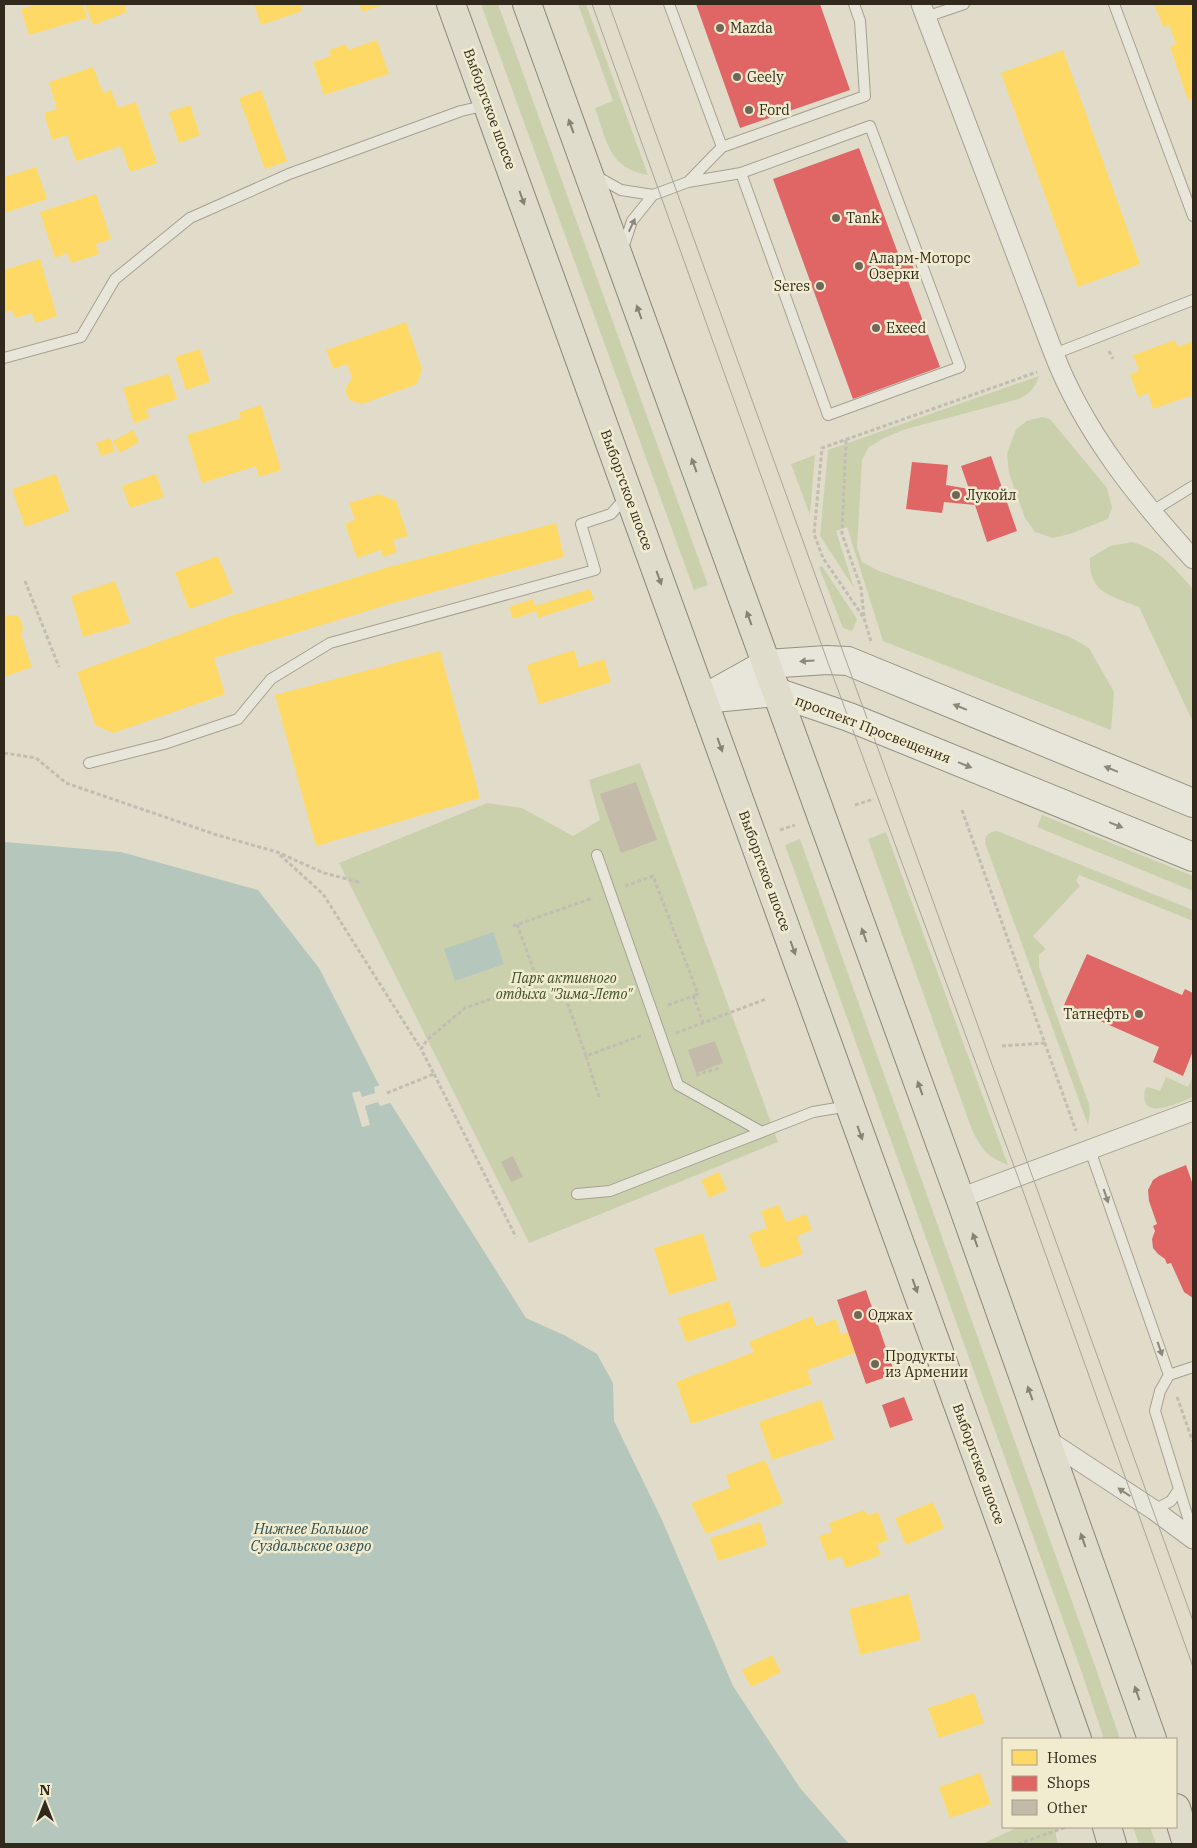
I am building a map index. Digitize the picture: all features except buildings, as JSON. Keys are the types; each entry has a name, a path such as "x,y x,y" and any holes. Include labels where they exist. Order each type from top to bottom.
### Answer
{"main road":[{"name":"Выборгское шоссе","path":"451,4 1014,1559 1077,1738"},
{"path":"527,4 960,1198 1152,1738"},
{"path":"703,700 766,664 827,660 848,662 1193,803"},
{"name":"проспект Просвещения","path":"703,700 776,692 862,722 1193,856"},
{"path":"1177,1811 1188,1844"},
{"path":"1107,1828 1112,1844"}],"street":[{"path":"924,11 1070,393 1117,468 1151,512 1193,559"},
{"path":"960,1198 1193,1111"},
{"path":"1046,1439 1154,1510 1193,1540"}],"lane":[{"path":"669,4 722,147"},
{"path":"688,182 722,147 865,96 860,21 854,4"},
{"path":"924,11 964,4"},
{"path":"1114,4 1193,216"},
{"path":"4,358 82,337 115,279 190,218 289,174 461,111 488,105"},
{"path":"588,172 621,190 653,195 688,182 741,173 870,126 960,367 828,415 741,173"},
{"path":"620,259 632,221 653,195"},
{"path":"1056,359 1193,300"},
{"path":"1151,512 1193,486"},
{"path":"89,763 164,744 238,719 271,679 330,643 595,570 581,524 611,514 629,495"},
{"path":"597,855 678,1085 762,1132"},
{"path":"577,1194 610,1191 813,1112 850,1106"},
{"path":"1087,1151 1169,1375"},
{"path":"1193,1367 1169,1375 1160,1391 1155,1411 1193,1534"},
{"path":"1154,1510 1171,1501 1179,1489"}],"path":[{"path":"1108,348 1113,359"},
{"path":"864,618 822,558 814,534 822,448 1056,359"},
{"path":"846,440 842,534 861,588 864,618 871,641"},
{"path":"24,581 59,667"},
{"path":"4,753 36,758 66,783 217,835 277,852 324,873 359,882"},
{"path":"855,805 874,799"},
{"path":"962,810 1045,1043 1087,1151"},
{"path":"780,830 795,825"},
{"path":"277,852 323,894 422,1050 516,1237"},
{"path":"538,982 515,925 653,876 698,994 651,1011"},
{"path":"422,1050 427,1040 465,1008 558,976 599,1098"},
{"path":"693,996 703,1022"},
{"path":"586,1056 703,1022 766,999"},
{"path":"1002,1046 1045,1043"},
{"path":"388,1093 434,1074"},
{"path":"1169,1375 1193,1442"},
{"path":"1018,1844 1063,1828"}],"green space":[{"path":"481,4 498,4 708,585 694,590"},
{"path":"578,4 586,4 648,175 625,166 617,159 606,142 595,108 613,101"},
{"path":"1039,376 1032,390 1019,399 906,429 884,438 869,447 862,460 857,547 862,562 879,571 1070,637 1089,648 1114,692 1111,730 883,641 847,527 836,531 854,588 820,536 828,450"},
{"path":"1042,417 1050,419 1107,488 1112,508 1108,519 1070,534 1053,538 1035,532 1025,518 1009,473 1007,454 1016,429 1027,421"},
{"path":"815,455 810,515 791,464"},
{"path":"1132,542 1142,545 1159,555 1193,589 1193,722 1139,607 1103,592 1093,579 1090,570 1090,558 1110,546"},
{"path":"822,566 857,619 852,631 843,628 819,567"},
{"name":"Парк активного отдыха \"Зима-Лето\"","path":"640,763 778,1142 529,1243 339,863 487,803 522,808 573,836 600,820 589,780"},
{"path":"1042,815 1193,876 1193,891 1037,827"},
{"path":"997,831 1193,910 1193,921 1079,875 1076,881 1080,886 1033,936 1046,949 1039,955 1039,967 1089,1104 1088,1125 985,843 988,834"},
{"path":"886,832 1008,1165 990,1156 979,1143 972,1130 868,839"},
{"path":"800,839 1120,1738 1104,1738 1081,1670 785,845"},
{"path":"1193,1075 1193,1097 1161,1108 1148,1106 1144,1100 1145,1089 1148,1087 1160,1091 1166,1077 1188,1087"},
{"path":"1016,1828 1054,1828 1058,1844 982,1844"},
{"path":"1133,1828 1150,1828 1156,1844 1139,1844"}],"water":[{"name":"Нижнее Большое Суздальское озеро","path":"4,842 121,852 258,890 319,968 379,1085 526,1318 566,1336 597,1354 613,1383 614,1421 662,1520 733,1686 800,1788 849,1844 4,1844"},
{"path":"493,932 504,964 455,981 444,949"}],"pier":[{"path":"382,1085 390,1103 380,1106 378,1102 365,1106 370,1125 362,1127 352,1093 360,1091 362,1097 375,1093 374,1087"}],"tram line":[{"path":"592,4 827,660 1018,1177 1193,1667"},
{"path":"609,4 1193,1621"}],"place":[{"name":"Mazda","path":"720,28"},
{"name":"Geely","path":"737,77"},
{"name":"Ford","path":"749,110"},
{"name":"Tank","path":"836,218"},
{"name":"Аларм-Моторс Озерки","path":"859,266"},
{"name":"Seres","path":"820,286"},
{"name":"Exeed","path":"876,328"},
{"name":"Лукойл","path":"956,495"},
{"name":"Татнефть","path":"1139,1014"},
{"name":"Оджах","path":"858,1315"},
{"name":"Продукты из Армении","path":"875,1364"}]}
